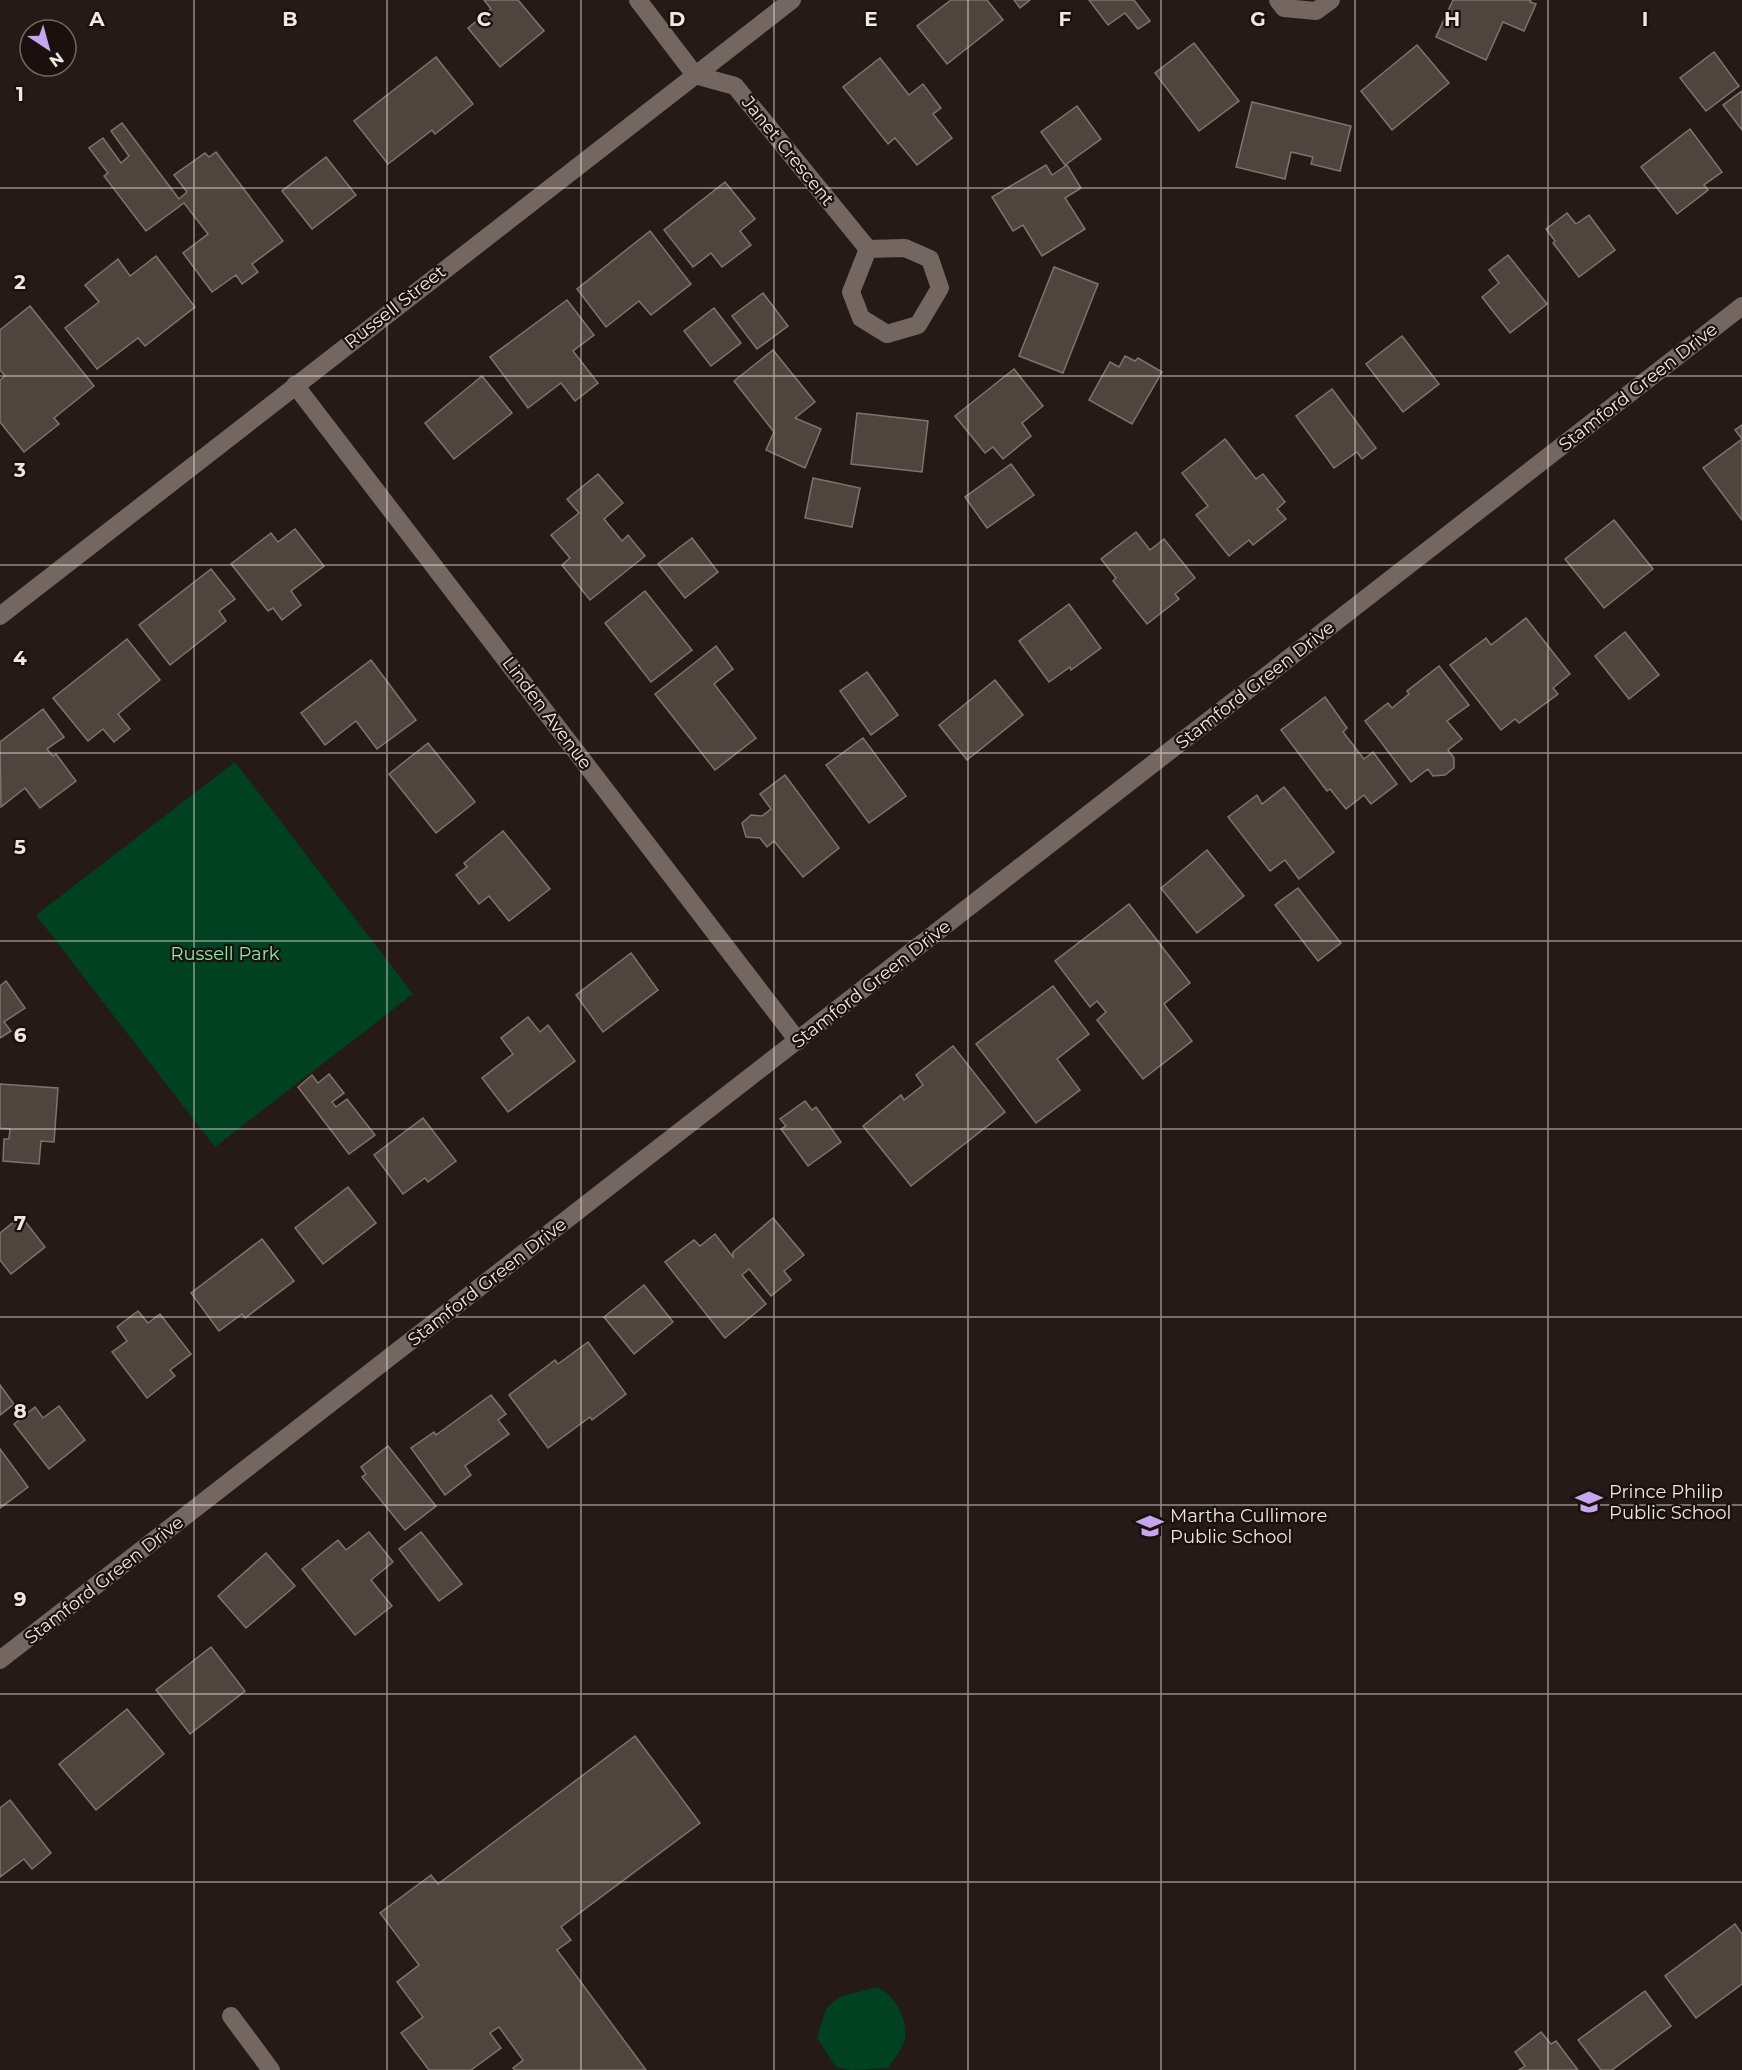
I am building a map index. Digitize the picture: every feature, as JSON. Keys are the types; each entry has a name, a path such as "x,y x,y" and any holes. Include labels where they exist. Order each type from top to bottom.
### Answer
{"street":[{"path":"638,0 695,75"},
{"name":"Russell Street","path":"0,616 792,0"},
{"path":"1278,0 1284,8 1316,11 1331,0"},
{"name":"Janet Crescent","path":"695,75 735,86 868,249"},
{"path":"905,248 930,259 940,288 918,325 887,334 861,318 851,292 868,249 905,248"},
{"name":"Stamford Green Drive","path":"0,1660 1742,306"},
{"name":"Linden Avenue","path":"296,385 798,1041"},
{"path":"231,2016 271,2070"}],"green space":[{"name":"Russell Park","path":"235,762 413,994 215,1147 36,915"},
{"path":"877,1987 895,2002 902,2016 905,2039 902,2046 888,2068 851,2070 836,2067 817,2038 826,2009 839,1997"}],"building":[{"path":"484,0 518,0 544,31 500,67 468,28 491,9"},
{"path":"951,0 987,0 1003,20 947,64 917,26"},
{"path":"1014,0 1030,0 1020,8"},
{"path":"1089,0 1134,0 1150,21 1138,29 1125,13 1108,25"},
{"path":"1453,0 1531,0 1530,2 1536,4 1524,31 1503,22 1486,60 1436,37"},
{"path":"1194,43 1239,101 1199,131 1155,73"},
{"path":"1417,45 1449,83 1392,130 1361,91"},
{"path":"1714,52 1739,86 1706,111 1680,78"},
{"path":"436,57 473,104 435,134 432,130 388,164 354,121"},
{"path":"880,58 909,95 923,84 941,108 933,114 952,138 917,165 895,138 888,144 843,87"},
{"path":"1742,91 1742,130 1723,105"},
{"path":"1252,102 1351,126 1340,171 1311,164 1313,157 1291,152 1285,179 1236,167"},
{"path":"1077,106 1101,139 1065,165 1041,132"},
{"path":"122,123 179,199 187,192 174,175 205,153 209,157 216,152 283,241 252,264 258,272 242,284 236,275 212,292 183,253 208,234 184,203 146,231 104,176 108,173 89,148 103,138 121,163 129,156 111,131"},
{"path":"1690,129 1722,172 1704,185 1708,190 1677,214 1641,167"},
{"path":"326,157 356,195 312,229 282,191"},
{"path":"1046,165 1052,175 1067,165 1081,188 1065,198 1085,229 1042,256 1023,225 1013,231 992,197"},
{"path":"725,182 755,219 740,231 751,245 722,267 711,253 693,267 664,230"},
{"path":"1567,213 1576,224 1589,215 1615,250 1579,277 1553,243 1555,241 1546,229"},
{"path":"650,231 691,284 651,315 639,301 606,327 577,289"},
{"path":"1508,255 1547,304 1510,333 1482,297 1499,283 1489,270"},
{"path":"156,256 195,307 145,346 138,338 97,369 65,328 99,302 85,285 118,259 130,276"},
{"path":"1054,267 1098,284 1063,373 1019,356"},
{"path":"763,293 788,326 757,349 732,316"},
{"path":"567,300 594,335 573,351 598,383 575,401 561,383 528,408 490,357"},
{"path":"30,306 94,386 54,418 59,424 24,452 0,422 0,380 5,376 0,370 0,330"},
{"path":"714,308 741,343 711,366 684,331"},
{"path":"1402,336 1439,384 1403,412 1366,364"},
{"path":"773,350 815,402 795,418 821,429 805,468 766,450 774,432 734,381"},
{"path":"1125,356 1135,361 1138,358 1162,372 1132,424 1089,400 1110,362 1119,367"},
{"path":"1014,369 1043,406 1022,423 1031,436 1003,459 993,447 985,453 955,416"},
{"path":"482,376 512,413 454,459 425,423"},
{"path":"1332,389 1376,448 1362,459 1357,452 1334,468 1296,416"},
{"path":"857,413 928,421 922,472 851,464"},
{"path":"1742,425 1742,439 1735,430"},
{"path":"1225,439 1256,479 1263,474 1285,502 1277,509 1286,519 1253,545 1249,540 1229,556 1196,515 1208,506 1182,473"},
{"path":"1742,439 1742,520 1703,468"},
{"path":"1011,464 1034,495 987,528 965,497"},
{"path":"598,474 623,503 604,519 622,541 628,535 645,556 590,600 562,565 570,558 551,535 579,513 567,499"},
{"path":"813,478 860,488 852,527 805,518"},
{"path":"1614,520 1653,569 1604,608 1565,559"},
{"path":"295,529 324,566 291,591 301,605 282,620 273,608 268,611 231,564 271,533 278,542"},
{"path":"1136,532 1150,550 1164,539 1195,578 1175,594 1179,599 1147,624 1113,581 1116,578 1101,559"},
{"path":"692,538 718,572 685,598 658,564"},
{"path":"211,569 235,599 219,611 226,621 170,665 139,625"},
{"path":"645,591 692,650 651,682 605,623"},
{"path":"1069,604 1101,648 1071,670 1070,667 1049,682 1019,641"},
{"path":"1526,618 1570,674 1553,688 1558,694 1519,723 1515,719 1501,730 1450,665 1486,638 1491,645"},
{"path":"1625,632 1659,675 1629,699 1595,656"},
{"path":"127,639 160,680 118,714 130,729 114,742 103,729 88,741 53,698"},
{"path":"716,646 733,669 714,684 756,738 715,770 655,694"},
{"path":"371,660 416,720 377,749 356,721 325,745 301,713"},
{"path":"1439,666 1469,705 1447,721 1462,739 1448,750 1454,758 1454,768 1445,775 1433,776 1428,769 1411,782 1365,721 1388,703 1392,708 1409,694 1407,691"},
{"path":"867,672 898,715 871,735 840,691"},
{"path":"995,680 1023,715 967,760 939,725"},
{"path":"1325,697 1347,728 1343,732 1364,759 1373,752 1397,784 1371,804 1364,795 1346,809 1330,789 1327,791 1281,730"},
{"path":"43,709 64,737 47,749 53,756 56,754 76,781 40,808 25,788 1,807 0,742"},
{"path":"863,738 906,796 869,823 826,765"},
{"path":"428,743 475,802 436,833 389,774"},
{"path":"785,775 839,848 803,877 774,841 767,847 760,838 746,837 742,823 751,815 762,816 771,809 760,794"},
{"path":"1284,787 1334,852 1299,879 1285,860 1270,871 1228,817 1257,795 1262,804"},
{"path":"503,831 550,889 509,921 489,896 479,904 456,875 467,867 464,863"},
{"path":"1207,850 1244,896 1197,933 1161,888"},
{"path":"1298,888 1341,943 1318,961 1275,905"},
{"path":"1129,904 1190,983 1164,1004 1192,1041 1143,1079 1097,1020 1106,1012 1097,1001 1090,1007 1055,961"},
{"path":"631,953 658,990 603,1032 576,995"},
{"path":"6,981 25,1008 4,1022 11,1031 0,1038 0,986"},
{"path":"1053,986 1089,1034 1057,1059 1080,1090 1036,1123 976,1044"},
{"path":"528,1017 540,1032 548,1025 575,1061 508,1112 482,1078 513,1054 501,1038"},
{"path":"953,1046 1005,1112 911,1186 863,1126 901,1095 904,1100 923,1085 916,1075"},
{"path":"329,1074 344,1093 332,1102 336,1107 347,1099 375,1135 349,1154 298,1087 312,1075 318,1083"},
{"path":"0,1084 58,1088 54,1142 41,1141 39,1164 3,1161 4,1139 9,1139 10,1129 0,1128"},
{"path":"805,1101 812,1110 816,1107 841,1142 808,1166 781,1129 786,1126 780,1119"},
{"path":"423,1118 456,1161 428,1182 425,1178 403,1194 374,1155"},
{"path":"348,1187 376,1223 323,1264 295,1228"},
{"path":"21,1216 45,1247 11,1274 0,1260 0,1233"},
{"path":"773,1218 804,1255 784,1271 791,1280 771,1296 749,1269 742,1275 766,1304 725,1338 665,1262 694,1240 700,1246 715,1234 733,1257 733,1252"},
{"path":"262,1239 294,1281 245,1318 242,1314 219,1331 191,1293"},
{"path":"644,1285 673,1322 634,1354 604,1317"},
{"path":"138,1311 148,1323 160,1314 191,1354 170,1370 175,1376 147,1398 112,1352 127,1341 117,1327"},
{"path":"588,1342 626,1394 592,1420 590,1417 548,1448 509,1395 555,1360 558,1364"},
{"path":"0,1385 14,1404 0,1415"},
{"path":"491,1395 506,1414 498,1420 509,1434 465,1466 471,1475 445,1495 411,1448 434,1432 436,1435"},
{"path":"59,1406 85,1440 49,1469 14,1424 35,1407 43,1418"},
{"path":"388,1446 436,1506 405,1530 362,1477 366,1474 361,1467"},
{"path":"0,1449 28,1487 0,1508"},
{"path":"369,1532 393,1562 371,1580 392,1606 355,1635 302,1569 338,1540 346,1550"},
{"path":"421,1532 462,1584 439,1601 399,1549"},
{"path":"266,1553 295,1586 246,1628 218,1596"},
{"path":"211,1647 245,1691 190,1734 156,1690"},
{"path":"127,1709 164,1754 96,1810 59,1764"},
{"path":"635,1736 700,1823 561,1927 571,1940 557,1950 646,2070 515,2070 513,2068 523,2060 499,2027 490,2033 501,2048 471,2070 429,2070 401,2033 423,2017 397,1982 419,1965 380,1913 431,1875 438,1884"},
{"path":"10,1800 51,1853 32,1869 24,1859 0,1877 0,1808"},
{"path":"1735,1924 1742,1934 1742,1984 1696,2018 1665,1976"},
{"path":"1645,1991 1671,2026 1612,2070 1601,2070 1578,2040"},
{"path":"1541,2032 1551,2044 1556,2041 1578,2070 1519,2070 1525,2066 1515,2052"}],"place":[{"name":"Prince Philip Public School","path":"1589,1502"},
{"name":"Martha Cullimore Public School","path":"1150,1526"}]}
